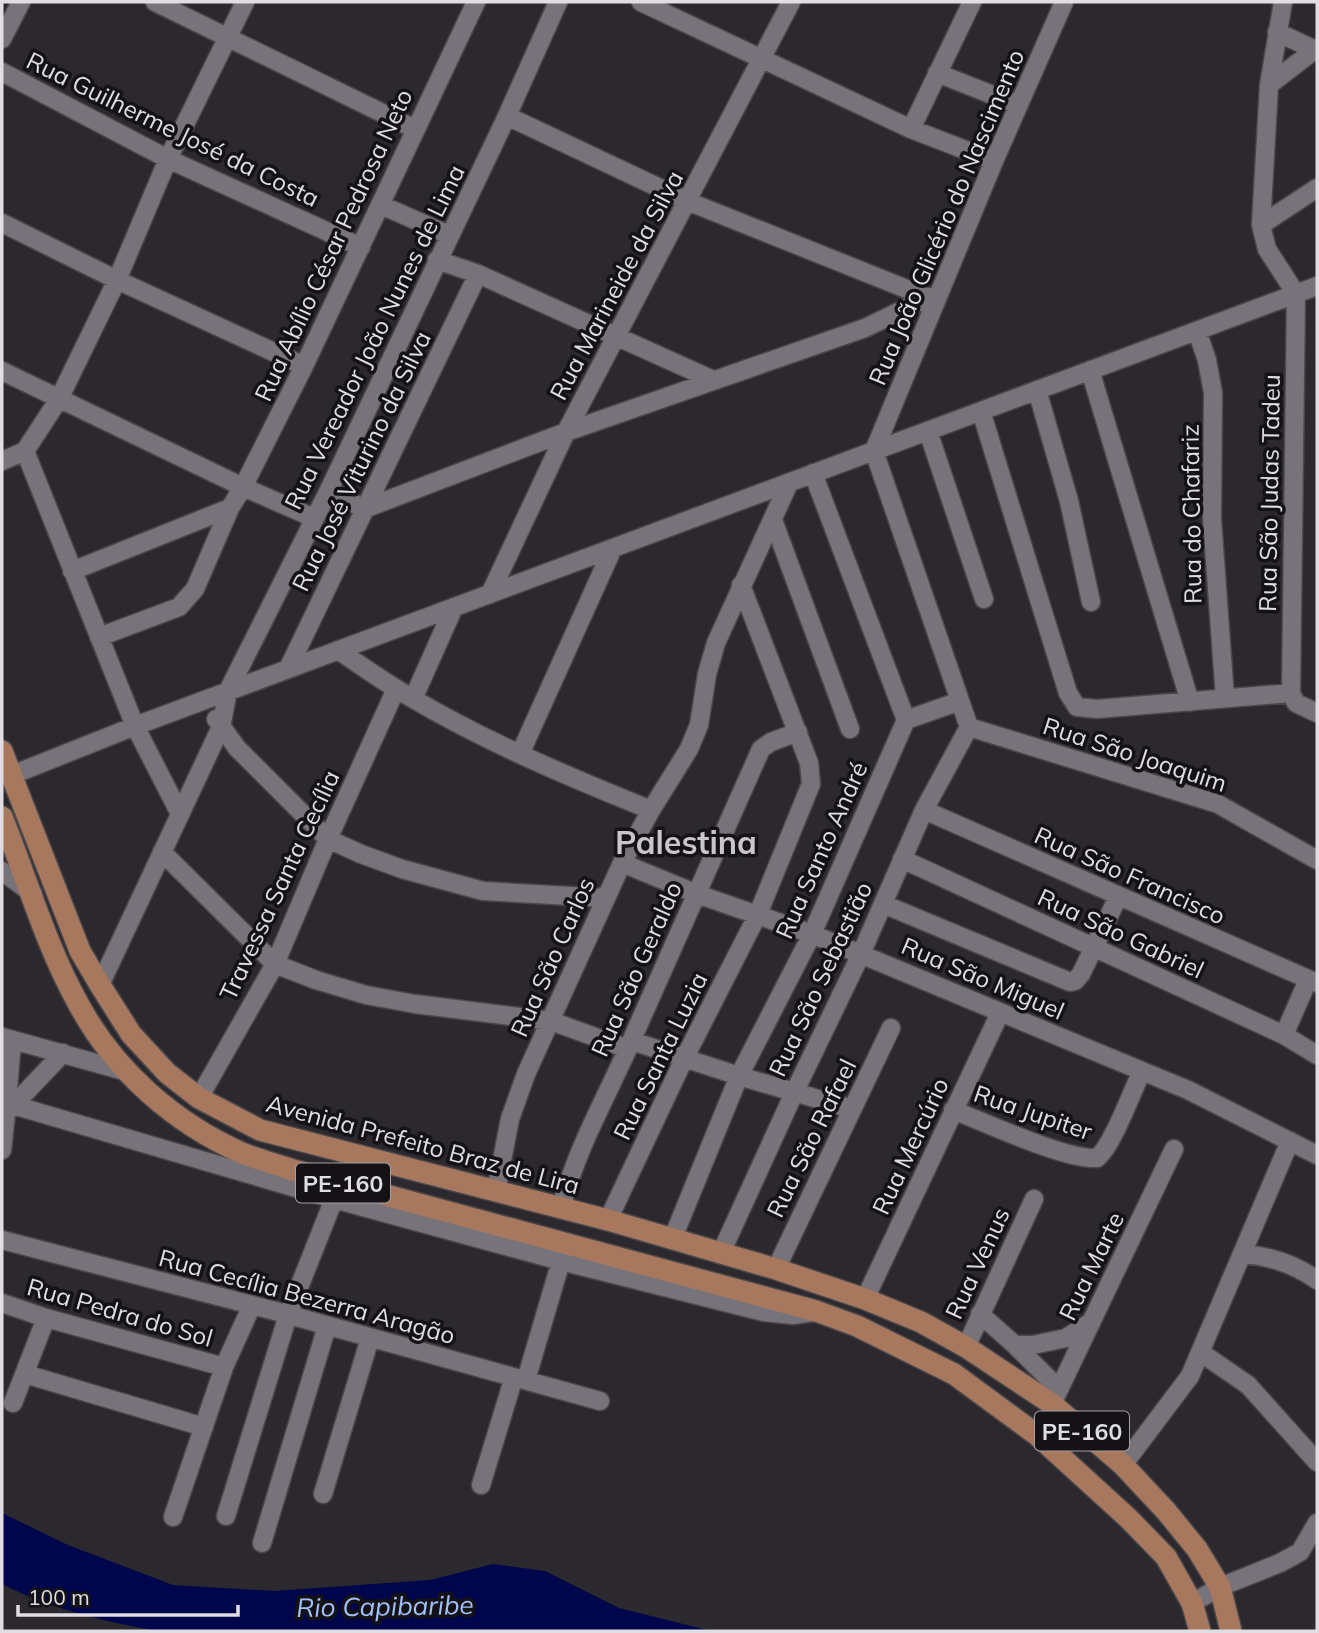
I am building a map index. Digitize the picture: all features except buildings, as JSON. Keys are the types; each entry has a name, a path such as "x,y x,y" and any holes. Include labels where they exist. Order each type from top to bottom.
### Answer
{"main road":[{"name":"Avenida Prefeito Braz de Lira","path":"2,751 5,776 80,951 131,1034 167,1073 200,1098 260,1130 608,1220 776,1269 865,1299"},
{"name":"PE-160","path":"2,817 8,839 33,894 55,956 78,1004 100,1039 128,1072 162,1105 202,1133 337,1191 816,1311 857,1326 954,1374 1037,1435 1128,1518 1166,1557 1192,1603 1200,1631"},
{"name":"PE-160","path":"865,1299 921,1322 1055,1397 1166,1511 1197,1549 1220,1587 1231,1631"}],"street":[{"path":"2,39 21,2"},
{"path":"155,2 415,129"},
{"path":"2,461 25,452 59,399 117,280 168,159 245,2"},
{"name":"Rua Vereador João Nunes de Lima","path":"228,691 329,490 507,117 558,2"},
{"path":"641,2 911,129 994,161"},
{"name":"Rua Marineide da Silva","path":"490,594 566,432 791,2"},
{"path":"911,129 972,2"},
{"name":"Rua João Glicério do Nascimento","path":"874,451 933,299 1064,2"},
{"path":"1283,2 1269,85 1261,225 1267,249 1296,294"},
{"name":"Rua Abílio César Pedrosa Neto","path":"99,637 166,613 189,598 203,573 230,508 304,366 381,205 469,4"},
{"path":"1269,85 1316,49 1277,32"},
{"name":"Rua Guilherme José da Costa","path":"2,72 168,159 361,247"},
{"path":"937,73 1018,105"},
{"path":"507,117 687,201 933,299"},
{"path":"1261,225 1317,188"},
{"path":"381,205 449,235"},
{"path":"2,223 117,280 304,366"},
{"path":"437,260 478,275 713,380"},
{"name":"Rua José Viturino da Silva","path":"288,669 478,275"},
{"path":"5,776 1317,286"},
{"name":"Rua São Judas Tadeu","path":"1291,692 1296,294"},
{"path":"329,490 364,509 566,432 865,328 933,299"},
{"name":"Rua do Chafariz","path":"1197,331 1207,360 1213,393 1212,519 1225,698"},
{"path":"1090,370 1190,702"},
{"path":"2,372 314,518"},
{"path":"1037,390 1066,488 1091,602"},
{"path":"981,411 1068,693 1077,707 1097,709 1291,692 1297,703 1317,713"},
{"path":"928,430 984,599"},
{"path":"874,451 969,727"},
{"path":"25,452 135,726 180,814"},
{"path":"813,473 906,720 960,701"},
{"name":"Rua São Carlos","path":"496,1191 517,1096 622,863 684,758 699,725 710,660 741,585 789,483"},
{"path":"72,571 230,508"},
{"path":"773,520 850,729"},
{"path":"520,754 613,548"},
{"name":"Rua Santa Luzia","path":"608,1220 684,1059 758,914 811,784 809,763 741,585"},
{"path":"413,699 454,607"},
{"path":"338,650 413,699 520,754 566,776 651,810"},
{"name":"Travessa Santa Cecília","path":"200,1098 275,964 396,689"},
{"path":"100,985 221,727 228,691"},
{"path":"204,700 237,748 328,839 402,869 483,891 606,898"},
{"name":"Rua Santo André","path":"672,1240 739,1076 812,934 906,720"},
{"name":"Rua São Sebastião","path":"721,1253 795,1091 862,954 924,810 969,727"},
{"name":"Rua São Joaquim","path":"969,727 1218,804 1317,860"},
{"name":"Rua São Geraldo","path":"561,1209 568,1180 582,1145 630,1045 761,749 771,742 798,732"},
{"name":"Rua São Francisco","path":"924,810 1313,981"},
{"path":"162,852 275,964 316,980 366,995 415,1004 551,1021 852,1109"},
{"name":"Rua São Gabriel","path":"902,859 1284,1035 1317,1055"},
{"name":"Rua São Miguel","path":"622,863 697,894 812,934 1142,1070 1317,1154"},
{"path":"2,871 33,894"},
{"path":"883,904 1070,982 1075,981 1094,948 1118,897"},
{"path":"1284,1035 1313,981"},
{"name":"Rua Mercúrio","path":"865,1299 1000,1013"},
{"name":"Rua São Rafael","path":"776,1269 891,1028"},
{"path":"2,1150 10,1109 7,1039 128,1072"},
{"path":"10,1109 63,1053"},
{"name":"Rua Jupiter","path":"953,1111 1059,1150 1097,1158 1112,1134 1142,1070"},
{"path":"10,1109 337,1191 561,1261 764,1312 793,1315 816,1311"},
{"path":"1123,1465 1189,1376 1290,1141"},
{"name":"Rua Marte","path":"1055,1397 1174,1149"},
{"path":"226,1517 288,1315 337,1191"},
{"name":"Rua Venus","path":"966,1347 1034,1199"},
{"name":"Rua Cecília Bezerra Aragão","path":"2,1240 252,1305 600,1401"},
{"path":"1242,1254 1261,1255 1284,1262 1300,1268 1317,1280"},
{"path":"481,1485 561,1261"},
{"name":"Rua Pedra do Sol","path":"2,1303 46,1318 224,1367"},
{"path":"173,1517 224,1367 252,1305"},
{"path":"980,1314 1015,1345 1055,1397"},
{"path":"13,1403 46,1318"},
{"path":"1015,1345 1033,1345 1066,1338 1090,1322"},
{"path":"262,1543 327,1326"},
{"path":"323,1494 370,1338"},
{"path":"1200,1352 1248,1385 1317,1462"},
{"path":"25,1374 204,1427"},
{"path":"1192,1603 1220,1587 1300,1552 1317,1523"}],"water":[{"name":"Rio Capibaribe","path":"2,1513 68,1545 173,1585 274,1591 430,1580 493,1564 545,1571 619,1608 711,1631 159,1631 79,1614 39,1601 2,1584"}],"district":[{"name":"Palestina","path":"686,842"}]}
